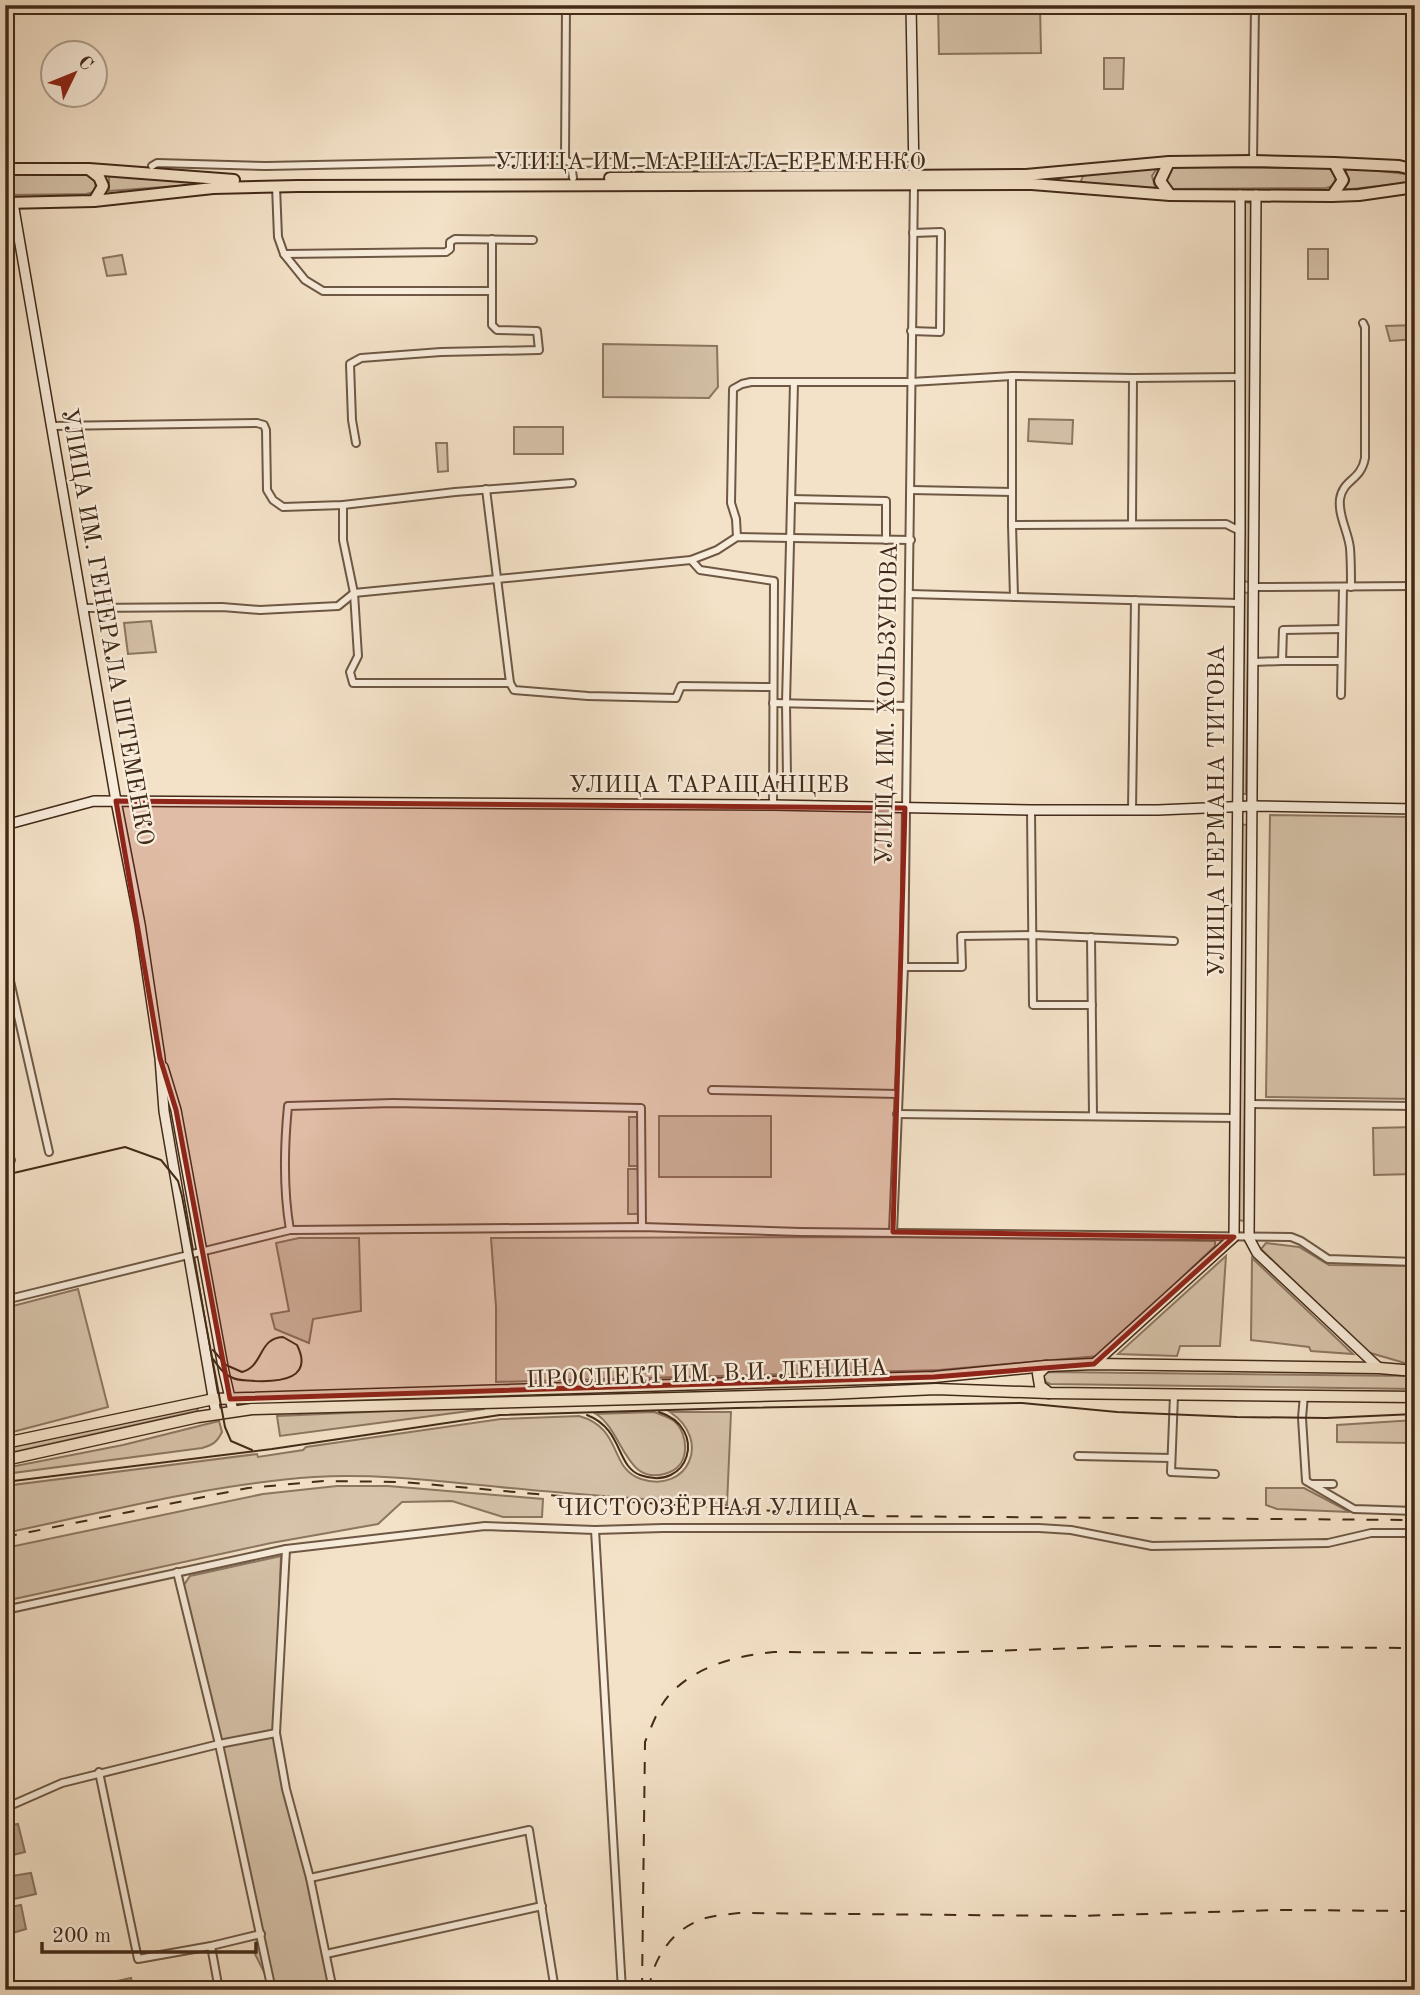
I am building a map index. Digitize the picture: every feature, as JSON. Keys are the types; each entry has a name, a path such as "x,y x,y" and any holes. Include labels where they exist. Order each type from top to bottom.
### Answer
{"highway":[{"name":"УЛИЦА ИМ. МАРШАЛА ЕРЕМЕНКО","path":"9,203 94,201 213,188 276,186 914,179 1026,175 1170,162 1334,163 1399,166 1415,170"},
{"path":"1170,162 1160,181 1170,195"},
{"path":"1332,196 1343,180 1334,163"},
{"name":"УЛИЦА ИМ. МАРШАЛА ЕРЕМЕНКО","path":"6,169 89,169 214,180 656,177 914,179 1032,184 1170,195 1332,196 1415,187"},
{"path":"89,169 99,177 103,186 94,201"}],"main road":[{"name":"ПРОСПЕКТ ИМ. В.И. ЛЕНИНА","path":"5,1444 214,1399 934,1377 1094,1364 1379,1368 1415,1371"},
{"path":"1045,1366 1038,1374 1040,1386 1049,1393"},
{"name":"ПРОСПЕКТ ИМ. В.И. ЛЕНИНА","path":"5,1460 233,1411 936,1389 1049,1393 1415,1397"}],"street":[{"path":"566,5 568,162 573,178"},
{"path":"911,5 914,179"},
{"path":"1253,161 1255,5"},
{"path":"5,150 6,169"},
{"path":"152,166 157,163 266,166 915,158"},
{"path":"654,161 656,177"},
{"name":"УЛИЦА ИМ. ХОЛЬЗУНОВА","path":"893,1232 904,967 914,179"},
{"path":"276,186 278,237 284,254 305,279 323,291 492,292"},
{"name":"УЛИЦА ГЕРМАНА ТИТОВА","path":"1234,1237 1240,195"},
{"name":"УЛИЦА ГЕРМАНА ТИТОВА","path":"1249,1238 1256,195"},
{"name":"УЛИЦА ИМ. ГЕНЕРАЛА ШТЕМЕНКО","path":"9,203 52,426 116,801 140,924 160,1058 161,1093 216,1414"},
{"path":"911,331 940,332 941,232 913,233"},
{"path":"284,254 446,252 450,249 450,242 455,239 533,240"},
{"path":"356,443 352,420 350,364 361,358 441,352 539,350 537,331 494,328 492,239"},
{"path":"1351,587 1350,545 1340,514 1340,497 1344,486 1363,471 1365,458 1363,323"},
{"path":"737,537 736,519 731,503 733,389 742,383 911,382 1012,376 1240,377"},
{"path":"1012,376 1014,597"},
{"path":"1132,523 1133,378"},
{"path":"773,778 787,778 786,703 794,383"},
{"path":"52,426 257,422 264,425 266,430 267,490 273,500 283,507 343,505 486,489 572,483"},
{"path":"486,489 510,683 514,691 676,698 681,686 774,687"},
{"path":"911,490 1012,492"},
{"path":"790,499 886,501 886,540"},
{"path":"343,505 344,540 354,593 359,656 350,672 353,683 510,683"},
{"path":"1012,525 1226,524 1240,531"},
{"path":"84,608 222,607 260,610 338,606 354,593 691,560 717,550 737,537 911,540"},
{"path":"691,560 701,570 774,581 773,805"},
{"path":"1239,589 1415,586"},
{"path":"1341,695 1343,587"},
{"path":"910,594 1239,603"},
{"path":"1132,810 1135,600"},
{"path":"1282,661 1283,630 1342,629"},
{"path":"1253,662 1341,661"},
{"path":"773,703 907,706"},
{"name":"УЛИЦА ТАРАЩАНЦЕВ","path":"5,825 94,801 773,805 1031,810 1237,806 1415,809"},
{"path":"1031,810 1033,1005 1092,1005"},
{"path":"904,967 962,967 961,936 1032,935 1174,941"},
{"path":"1091,937 1093,1116"},
{"path":"5,959 48,1152"},
{"name":"УЛИЦА ИМ. ГЕНЕРАЛА ШТЕМЕНКО","path":"160,1058 176,1110 233,1411"},
{"path":"712,1090 898,1094"},
{"path":"289,1230 285,1144 288,1106 393,1103 641,1108 642,1227"},
{"path":"1250,1104 1415,1106"},
{"path":"897,1114 1235,1118"},
{"path":"5,1300 289,1230 642,1227 800,1232 1291,1237 1328,1259 1415,1262"},
{"path":"1094,1364 1234,1237"},
{"path":"1249,1238 1257,1253 1379,1368"},
{"path":"1174,1395 1171,1472 1215,1474"},
{"path":"1304,1395 1302,1418 1306,1481 1354,1509 1415,1511"},
{"path":"1078,1456 1171,1458"},
{"path":"1311,1484 1333,1484"},
{"name":"ЧИСТООЗЁРНАЯ УЛИЦА","path":"5,1610 286,1549 485,1526 595,1530 1039,1528 1071,1530 1152,1546 1328,1544 1371,1533 1415,1533"},
{"path":"595,1530 622,1990"},
{"path":"286,1549 276,1733 286,1789 310,1878 333,1990"},
{"path":"177,1572 219,1744 272,1990"},
{"path":"5,1808 62,1783 99,1772 276,1733"},
{"path":"99,1772 138,1959 261,1934"},
{"path":"310,1878 529,1830 555,1990"},
{"path":"326,1954 542,1906"},
{"path":"211,1946 219,1990"}],"highlighted area":[{"path":"116,801 905,808 893,1232 1234,1237 1094,1364 934,1377 230,1399 176,1110 160,1058"}],"shaded area":[{"path":"76,5 173,5 173,8 76,10"},
{"path":"938,5 1040,5 1041,53 939,54"},
{"path":"1104,58 1124,58 1123,89 1104,89"},
{"path":"1158,167 1152,176 1156,190 1084,184 1081,181 1083,176 1091,174"},
{"path":"1172,167 1328,168 1334,172 1336,179 1333,186 1326,188 1173,189 1166,186 1164,180"},
{"path":"1345,167 1415,175 1415,182 1343,190 1347,175"},
{"path":"86,173 94,181 94,192 5,195 5,174"},
{"path":"109,175 190,181 191,185 109,191"},
{"path":"1244,202 1252,203 1250,582 1242,581"},
{"path":"1308,249 1328,249 1328,279 1308,279"},
{"path":"122,255 126,274 107,276 103,258"},
{"path":"1415,325 1415,339 1390,341 1386,326"},
{"path":"603,344 717,346 718,387 709,398 603,397"},
{"path":"1029,419 1073,420 1072,444 1028,441"},
{"path":"514,427 563,427 563,454 514,454"},
{"path":"436,443 447,443 448,471 438,472"},
{"path":"1242,592 1249,593 1246,794 1240,794"},
{"path":"151,621 156,652 128,654 124,623"},
{"path":"1270,815 1415,817 1415,1099 1266,1097"},
{"path":"1240,824 1247,825 1244,1221 1238,1220"},
{"path":"659,1116 771,1116 771,1177 659,1177"},
{"path":"629,1117 640,1117 640,1166 629,1166"},
{"path":"1415,1127 1415,1174 1374,1175 1373,1128"},
{"path":"628,1169 640,1169 640,1214 628,1214"},
{"path":"892,1237 1215,1241 1215,1246 1099,1356 939,1370 496,1382 496,1307 491,1238"},
{"path":"299,1238 359,1238 361,1311 313,1319 309,1343 275,1329 271,1314 289,1311 276,1243"},
{"path":"1266,1243 1299,1247 1329,1265 1415,1266 1415,1366 1367,1352 1261,1249"},
{"path":"1226,1256 1220,1346 1180,1346 1177,1356 1118,1354"},
{"path":"1252,1258 1353,1354 1311,1351 1309,1347 1251,1340"},
{"path":"78,1289 108,1407 5,1434 5,1308"},
{"path":"1051,1372 1415,1376 1415,1389 1050,1384 1043,1376"},
{"path":"199,1406 197,1411 5,1454 5,1447"},
{"path":"485,1407 280,1436 277,1416"},
{"path":"654,1412 672,1420 683,1433 685,1441 684,1456 677,1468 655,1475 643,1473 634,1466 605,1422 596,1414"},
{"path":"670,1412 731,1412 727,1505 412,1479 314,1477 197,1492 5,1533 5,1486 257,1454 258,1457 303,1450 306,1447 501,1419 579,1416 603,1430 624,1467 631,1474 657,1482 671,1479 682,1472 689,1462 692,1450 690,1437 683,1424"},
{"path":"1415,1420 1415,1443 1337,1442 1337,1425"},
{"path":"219,1421 222,1432 214,1443 202,1448 5,1474 5,1468 123,1445"},
{"path":"337,1486 388,1486 543,1499 542,1517 503,1517 452,1501 402,1502 378,1524 271,1543 5,1601 5,1548 263,1494"},
{"path":"1266,1488 1304,1488 1350,1512 1277,1509 1266,1505"},
{"path":"281,1556 274,1734 332,1990 273,1990 255,1954 257,1936 220,1747 182,1588 190,1576"},
{"path":"18,1824 25,1852 5,1857 5,1826"},
{"path":"31,1873 36,1894 5,1901 5,1877"},
{"path":"21,1905 26,1929 6,1935 5,1908"},
{"path":"131,1978 134,1990 77,1990"}],"tram line":[{"path":"5,1175 125,1147 161,1160 178,1181 182,1196 225,1427 231,1441 252,1450"},
{"path":"213,1350 226,1365 242,1372 254,1364 269,1342 283,1337 297,1345 301,1365 298,1372 284,1379 244,1380 227,1375 213,1359"},
{"path":"5,1482 272,1449 500,1415 1022,1403 1117,1412 1237,1417 1326,1418 1415,1414"},
{"path":"587,1415 607,1429 632,1470 640,1475 657,1478 671,1475 681,1467 687,1456 688,1444 684,1431 675,1420 659,1412"}],"railway":[{"path":"5,1537 248,1488 324,1481 403,1482 615,1501 855,1516 1415,1520"},
{"path":"642,1990 645,1742 670,1694 705,1669 732,1659 774,1652 928,1653 1144,1646 1415,1648"},
{"path":"649,1990 659,1958 680,1931 705,1918 739,1913 1079,1916 1278,1910 1415,1911"}]}
